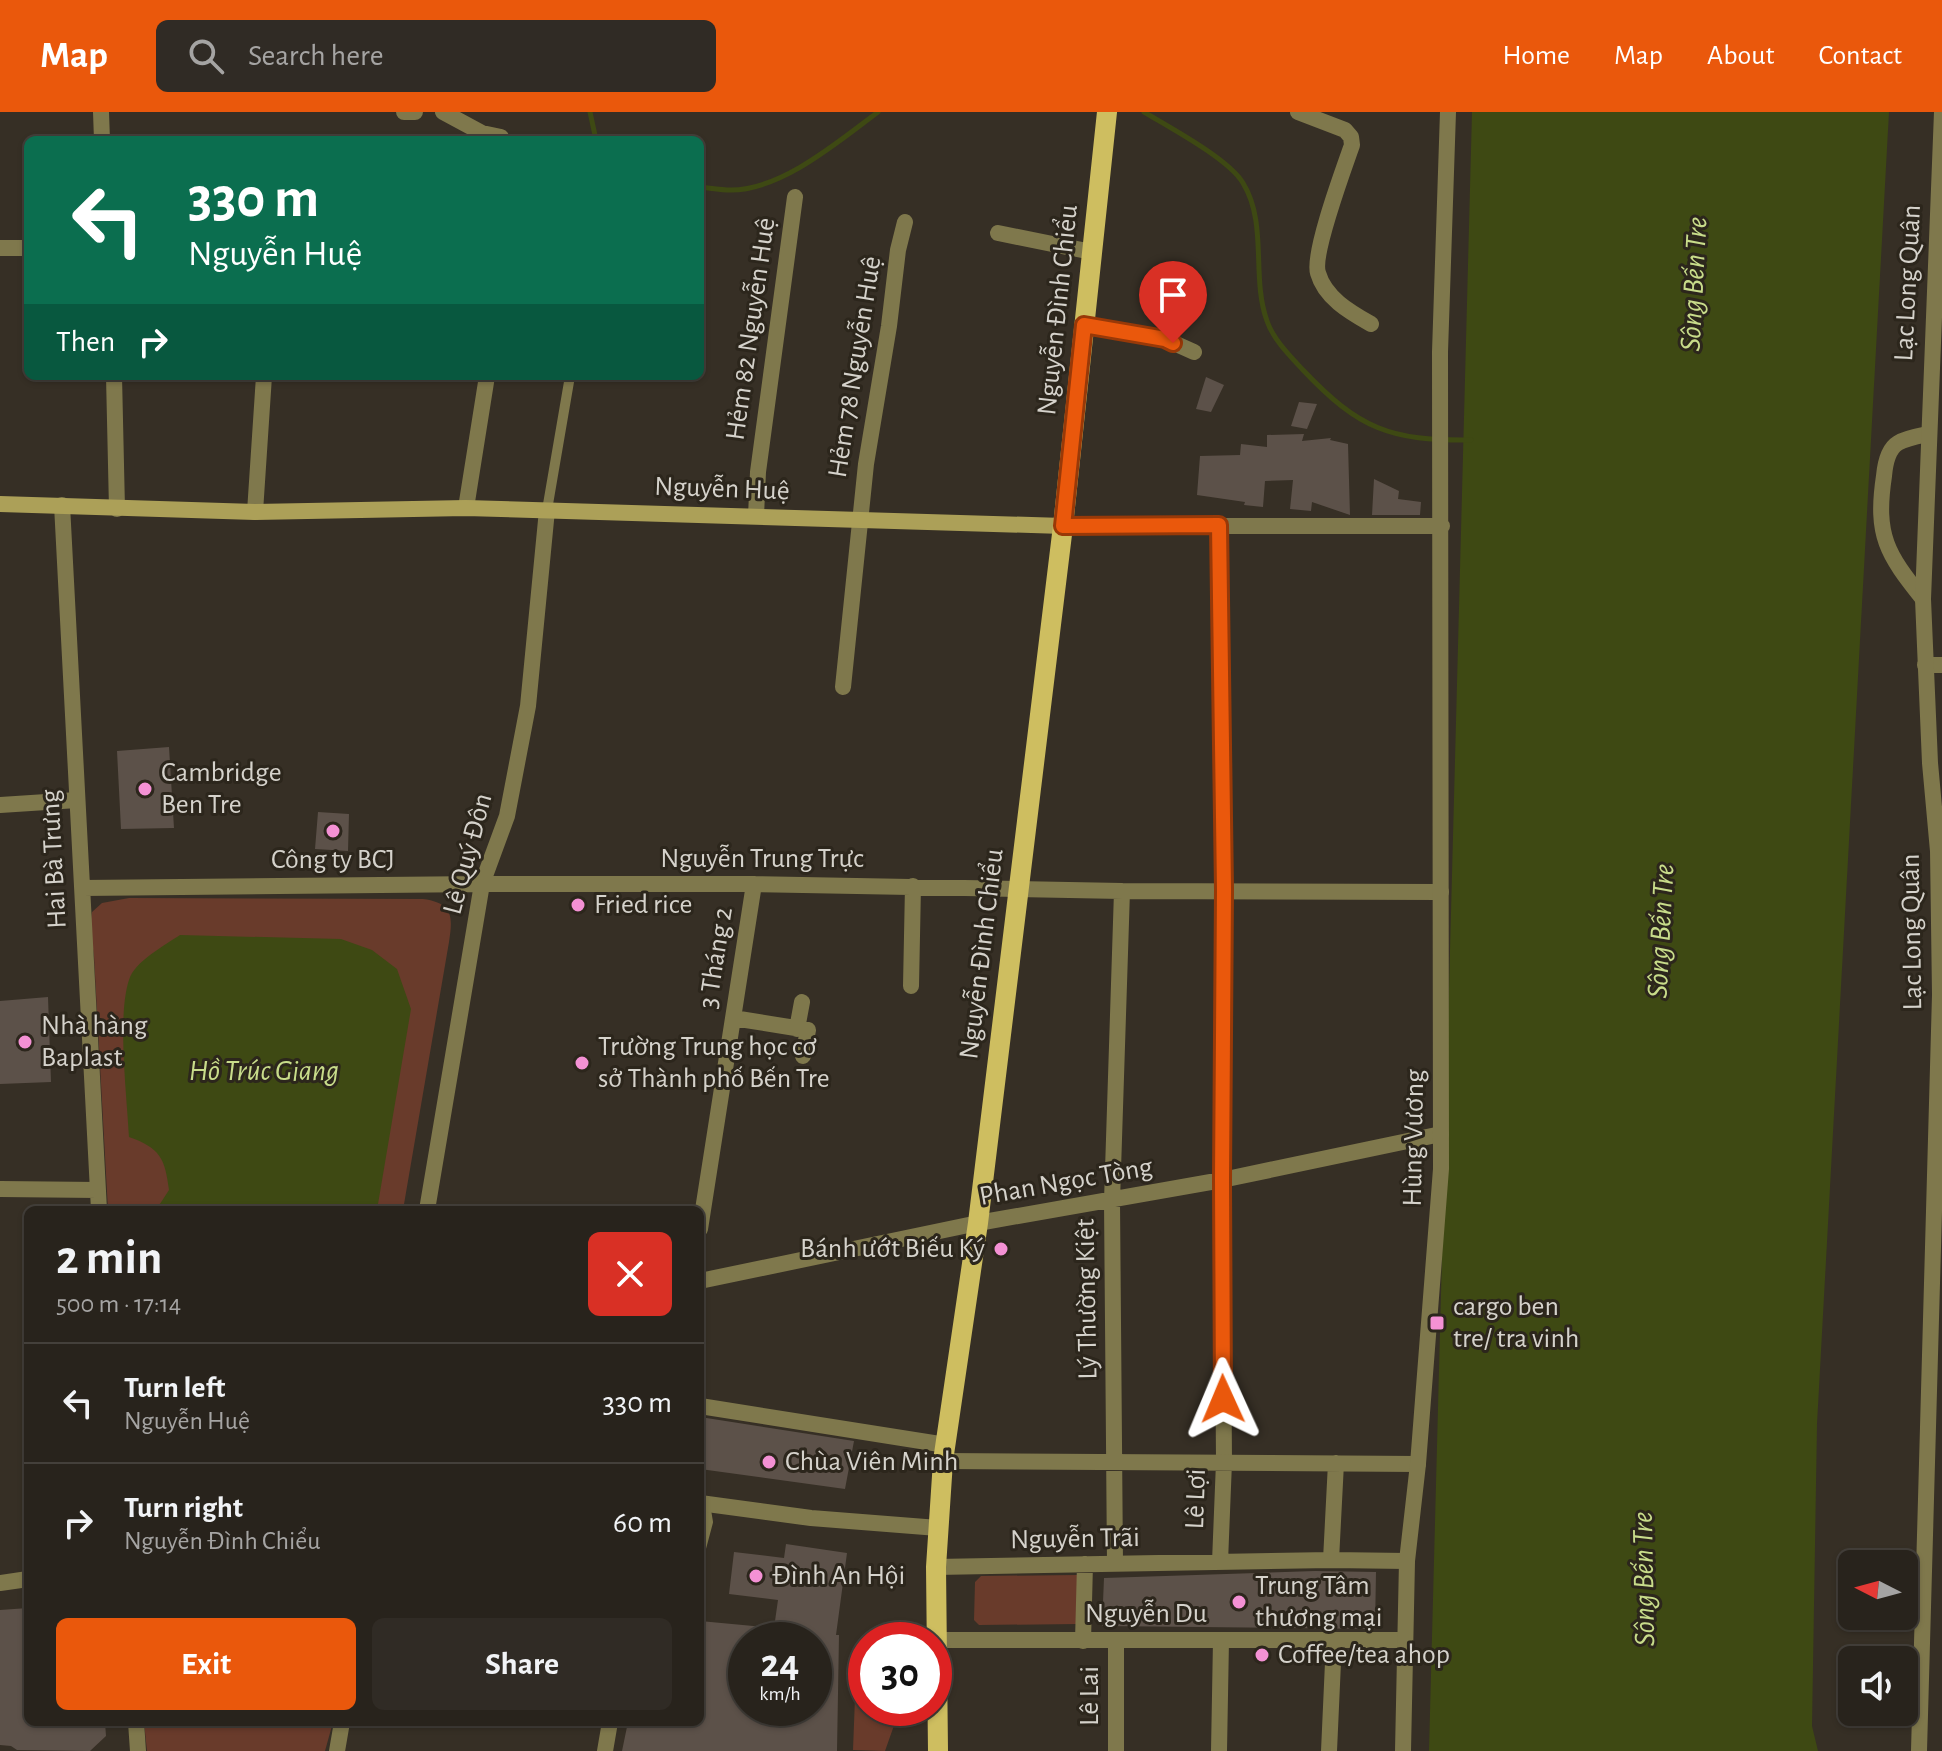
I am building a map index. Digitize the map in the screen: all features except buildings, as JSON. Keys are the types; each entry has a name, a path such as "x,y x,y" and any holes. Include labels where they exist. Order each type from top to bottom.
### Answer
{"main road":[{"name":"Nguyễn Đình Chiểu","path":"935,1622 938,1528 945,1453 978,1223 1063,526 1107,112"},
{"name":"Nguyễn Huệ","path":"0,504 255,512 466,508 1063,526"},
{"name":"Nguyễn Đình Chiểu","path":"937,1726 938,1751"}],"street":[{"path":"101,112 102,136"},
{"path":"404,112 415,112"},
{"path":"443,112 482,133 496,136"},
{"path":"1298,112 1345,130 1351,137 1352,145 1320,247 1317,271 1330,295 1371,324"},
{"name":"Hùng Vương","path":"1403,1751 1407,1561 1439,1205 1441,1134 1440,352 1442,216 1448,112"},
{"name":"Lạc Long Quân","path":"1919,1751 1937,1255 1940,995 1938,851 1930,763 1934,665 1923,599 1942,112"},
{"name":"Hẻm 82 Nguyễn Huệ","path":"756,516 760,457 795,197"},
{"name":"Hẻm 78 Nguyễn Huệ","path":"843,687 858,519 898,250 905,222"},
{"path":"998,233 1092,252"},
{"path":"0,248 24,248"},
{"path":"1084,325 1165,339 1194,352"},
{"path":"114,380 117,509"},
{"path":"255,512 264,380"},
{"path":"466,508 486,380"},
{"path":"1923,599 1889,552 1882,533 1881,518 1885,470 1890,451 1897,443 1928,434"},
{"name":"Hai Bà Trưng","path":"62,505 99,1206"},
{"name":"Lê Quý Đôn","path":"428,1206 482,884 507,816 528,706 547,510"},
{"name":"Lê Lợi","path":"1219,525 1224,890 1224,1462 1220,1562"},
{"name":"Nguyễn Huệ","path":"1063,526 1442,526"},
{"path":"0,805 77,800"},
{"name":"Nguyễn Trung Trực","path":"82,888 754,884 1122,891 1441,892"},
{"name":"3 Tháng 2","path":"704,1206 754,884"},
{"path":"911,986 913,886"},
{"name":"Lý Thường Kiệt","path":"1115,1564 1112,1201 1122,891"},
{"path":"797,1029 802,1002"},
{"path":"733,1018 808,1030 803,1056"},
{"name":"Phan Ngọc Tòng","path":"704,1280 978,1223 1222,1180 1441,1134"},
{"path":"0,1189 98,1190"},
{"path":"704,1407 945,1453 1115,1463 1418,1464"},
{"path":"1331,1560 1336,1463"},
{"path":"704,1504 811,1518 938,1528"},
{"name":"Nguyễn Trãi","path":"936,1567 1407,1561"},
{"path":"1083,1641 1085,1564"},
{"path":"0,1583 24,1580"},
{"name":"Nguyễn Du","path":"952,1640 1404,1640"},
{"path":"1219,1751 1221,1640"},
{"path":"1329,1751 1334,1640"},
{"name":"Lê Lai","path":"1116,1641 1116,1751"},
{"path":"136,1726 138,1751"},
{"path":"337,1751 341,1726"},
{"path":"605,1751 609,1726"}],"lane":[{"path":"547,510 569,380"},
{"path":"704,1510 708,1522 704,1537"}],"shaded area":[{"name":"Hồ Trúc Giang","path":"129,898 423,899 440,904 449,912 449,942 404,1206 108,1206 90,927 92,912 102,903"},
{"path":"1078,1575 1078,1624 979,1625 974,1620 975,1582 981,1576"},
{"path":"144,1726 332,1726 325,1751 147,1751"},
{"path":"854,1726 894,1726 885,1751 853,1750"}],"water":[{"name":"Sông Bến Tre","path":"1472,112 1889,112 1817,1424 1812,1726 1818,1751 1429,1751"},
{"name":"Hồ Trúc Giang","path":"180,935 341,939 372,950 397,969 411,1009 378,1206 159,1206 169,1190 167,1179 163,1162 154,1150 129,1137 124,1057 125,995 132,973 151,954"}],"waterway":[{"path":"590,112 595,136"},
{"path":"704,187 731,190 770,182 809,162 878,112"},
{"path":"1144,112 1212,154 1243,183 1255,216 1260,287 1267,321 1278,341 1303,370 1341,406 1378,428 1418,438 1471,440"}],"place":[{"name":"Cambridge Ben Tre","path":"145,789"},
{"name":"Công ty BCJ","path":"333,831"},
{"name":"Fried rice","path":"578,905"},
{"name":"Nhà hàng Baplast","path":"25,1042"},
{"name":"Trường Trung học cơ sở Thành phố Bến Tre","path":"582,1063"},
{"name":"Bánh ướt Biếu Ký","path":"1001,1249"},
{"name":"cargo ben tre/ tra vinh","path":"1437,1323"},
{"name":"Chùa Viên Minh","path":"769,1462"},
{"name":"Đình An Hội","path":"756,1576"},
{"name":"Trung Tâm thương mại","path":"1239,1602"},
{"name":"Coffee/tea ahop","path":"1262,1655"}],"route":[{"path":"1173,343 1084,325 1063,526 1219,525 1224,890 1223,1399"}]}
